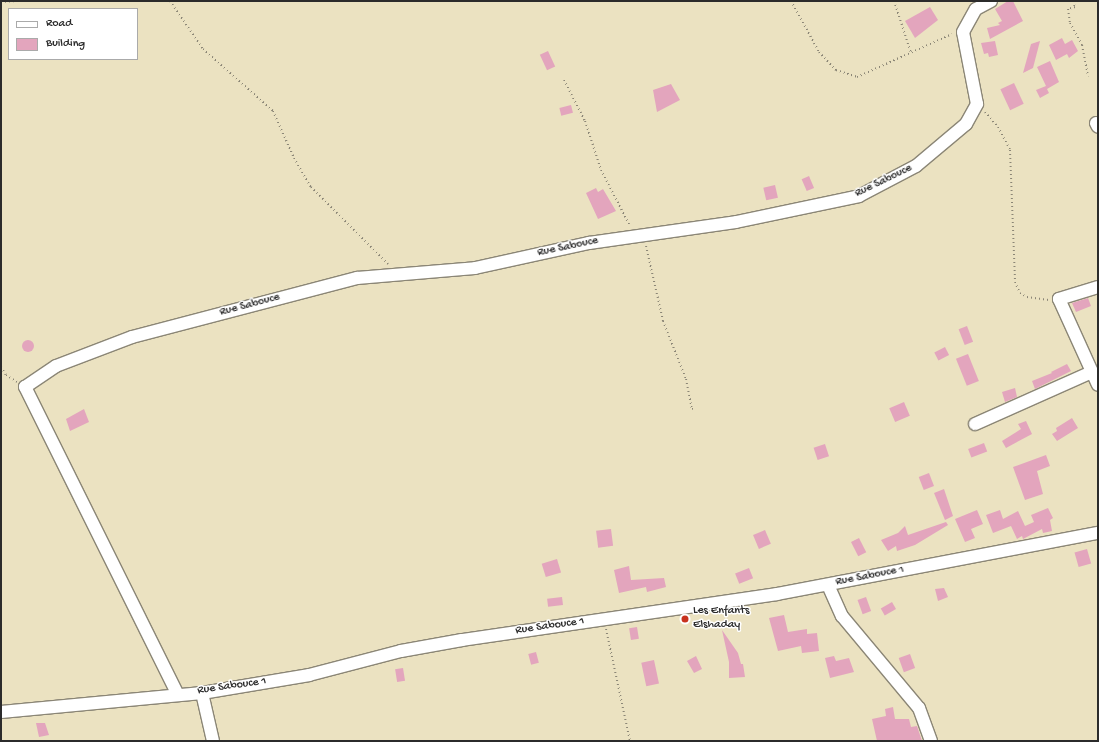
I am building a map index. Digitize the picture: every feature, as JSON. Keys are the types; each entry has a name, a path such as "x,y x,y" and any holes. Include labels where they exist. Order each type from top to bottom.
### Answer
{"street":[{"path":"977,104 963,32 976,9 991,1"},
{"name":"Rue Sabouce","path":"25,387 56,366 132,337 357,278 475,268 589,243 736,222 859,196 916,166 966,124 977,104"},
{"path":"1098,287 1060,299 1098,385"},
{"path":"975,424 1092,372"},
{"path":"25,387 177,693"},
{"name":"Rue Sabouce 1","path":"1,712 177,693 202,693 309,675 400,651 828,584 1098,533"},
{"path":"828,584 842,616 919,708 931,741"},
{"path":"202,693 213,741"}],"path":[{"path":"1,2 17,1"},
{"path":"170,1 204,49 273,111 294,158 311,187 387,262 390,275"},
{"path":"791,1 819,52 836,70 857,77 954,33 963,32"},
{"path":"894,1 912,53"},
{"path":"1073,1 1076,7 1068,9 1070,23 1082,45 1088,76"},
{"path":"564,80 585,121 601,170 639,235 663,321 686,379 692,409 694,408"},
{"path":"977,104 998,127 1010,150 1015,282 1020,293 1027,297 1060,299"},
{"path":"1,367 6,375 25,387"},
{"path":"604,619 630,741"}],"building":[{"path":"1008,1 1013,1 1023,21 990,39 987,28 1000,25 998,23 1002,21 995,9"},
{"path":"930,7 938,20 915,38 905,21"},
{"path":"1062,38 1065,44 1072,40 1078,51 1069,58 1067,54 1056,60 1049,45"},
{"path":"995,41 998,55 989,57 988,53 984,54 981,43"},
{"path":"1040,41 1033,68 1023,73 1031,44"},
{"path":"548,51 555,66 547,70 540,55"},
{"path":"1050,61 1059,82 1047,89 1049,93 1040,98 1036,90 1046,86 1037,67"},
{"path":"1014,83 1024,104 1010,110 1000,89"},
{"path":"671,84 680,100 657,112 653,90"},
{"path":"571,105 573,113 561,116 559,108"},
{"path":"809,176 814,188 807,191 802,179"},
{"path":"775,185 778,198 766,200 763,188"},
{"path":"596,188 598,192 603,189 616,211 598,219 586,193"},
{"path":"1088,298 1091,306 1076,312 1072,303"},
{"path":"967,326 973,342 965,345 959,329"},
{"path":"26,340 30,340 34,346 30,352 26,352 22,348 22,344"},
{"path":"945,347 949,355 938,360 934,352"},
{"path":"968,354 979,381 967,386 956,359"},
{"path":"1067,364 1071,371 1035,389 1032,381 1052,373 1051,372"},
{"path":"1015,388 1017,397 1005,402 1002,392"},
{"path":"904,402 910,416 895,422 889,408"},
{"path":"84,409 89,422 70,431 66,419"},
{"path":"1072,418 1078,428 1057,441 1052,434 1057,431 1056,428"},
{"path":"1026,421 1032,434 1006,448 1002,441 1021,429 1018,424"},
{"path":"984,443 987,451 971,457 968,449"},
{"path":"825,444 829,456 818,460 814,448"},
{"path":"1046,455 1050,466 1037,471 1043,494 1025,500 1013,467"},
{"path":"929,473 934,486 924,490 919,477"},
{"path":"944,489 953,516 945,520 934,493"},
{"path":"1048,508 1053,518 1050,520 1052,531 1043,533 1042,529 1023,539 1022,536 1017,539 1011,526 993,533 986,515 1000,510 1003,519 1018,511 1025,526 1034,522 1031,515"},
{"path":"977,510 983,524 971,529 975,538 965,542 955,519"},
{"path":"946,522 948,525 915,545 897,551 896,546 888,551 881,540 898,533 905,526 908,535"},
{"path":"611,529 613,546 598,548 596,531"},
{"path":"765,530 771,544 759,549 753,535"},
{"path":"859,538 866,552 858,556 851,542"},
{"path":"1087,549 1091,563 1079,567 1075,553"},
{"path":"557,559 561,572 546,577 542,564"},
{"path":"629,566 631,580 664,578 666,587 647,592 646,587 619,593 614,570"},
{"path":"749,568 753,578 739,584 735,574"},
{"path":"944,588 948,597 938,601 935,589"},
{"path":"562,597 563,605 548,607 547,599"},
{"path":"866,597 871,611 863,614 858,600"},
{"path":"892,602 896,609 885,615 881,608"},
{"path":"784,615 788,632 807,629 807,634 817,633 819,651 802,653 801,646 778,651 769,618"},
{"path":"637,627 639,639 631,640 629,628"},
{"path":"722,630 738,653 741,664 743,664 745,677 729,678 729,662"},
{"path":"536,652 539,663 531,665 528,654"},
{"path":"910,654 915,668 904,672 899,658"},
{"path":"696,656 702,669 694,673 687,661"},
{"path":"834,656 836,661 849,658 854,672 830,678 825,658"},
{"path":"654,660 659,683 646,686 641,663"},
{"path":"403,668 405,681 397,682 395,669"},
{"path":"893,707 895,719 909,719 911,727 917,726 922,741 877,741 872,719 886,716 885,709"},
{"path":"36,723 45,723 49,735 39,737"}],"place":[{"name":"Les Enfants Elshaday","path":"685,619"}]}
